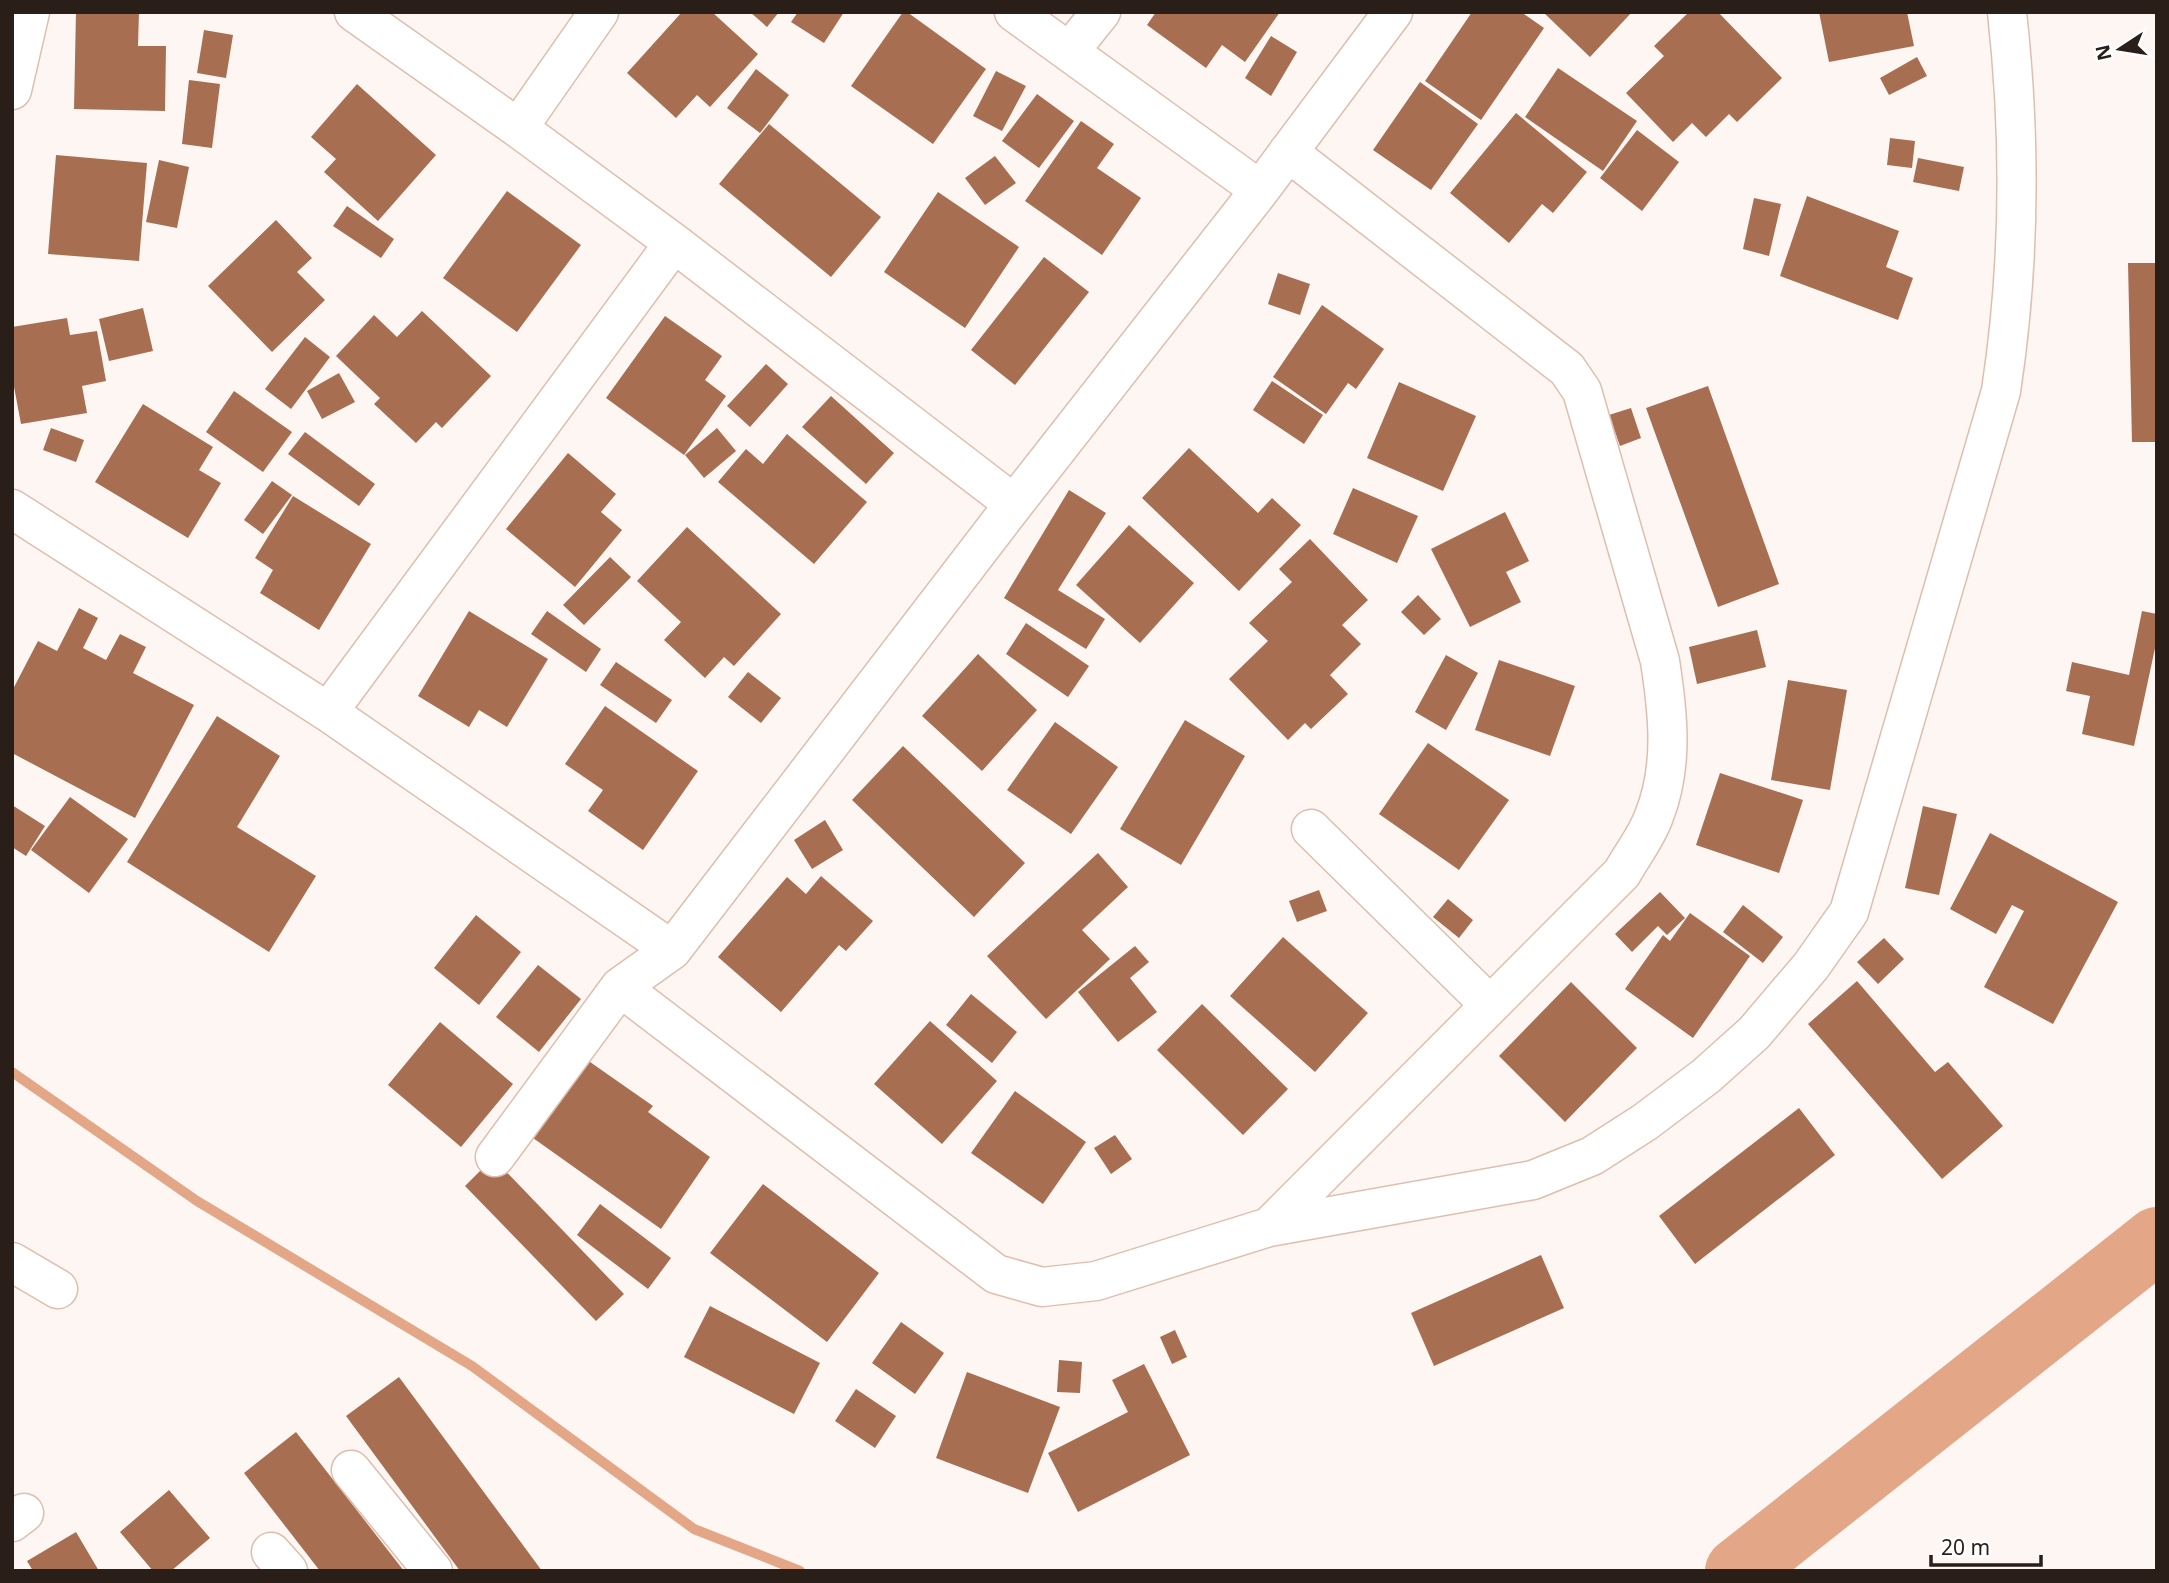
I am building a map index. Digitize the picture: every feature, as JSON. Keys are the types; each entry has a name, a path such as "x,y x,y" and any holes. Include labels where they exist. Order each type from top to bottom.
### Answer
{"street":[{"path":"12,90 30,12"},
{"path":"354,12 674,243 1014,504"},
{"path":"518,128 598,12"},
{"path":"1014,12 1260,190"},
{"path":"1069,52 1101,12"},
{"path":"495,1157 620,987 672,950 1014,504 1260,190 1393,12"},
{"path":"620,987 996,1274 1042,1287 1096,1281 1269,1227 1533,1180 1592,1156 1645,1122 1706,1076 1754,1033 1811,966 1849,912 2001,391 2011,328 2016,259 2015,118 2007,12"},
{"path":"1269,1227 1622,873 1654,817 1668,762 1667,705 1660,661 1582,391 1566,369 1288,152"},
{"path":"328,712 674,243"},
{"path":"12,509 328,712 672,950"},
{"path":"1311,829 1490,1005"},
{"path":"12,1262 58,1289"},
{"path":"351,1470 433,1571"}],"building":[{"path":"76,12 139,12 138,46 166,46 165,111 74,109"},
{"path":"682,12 712,12 758,54 710,107 697,95 676,118 627,73"},
{"path":"750,12 779,12 767,27"},
{"path":"798,12 844,12 824,43 791,22"},
{"path":"903,12 907,12 986,69 933,144 851,86"},
{"path":"1156,12 1280,12 1245,62 1222,45 1206,68 1147,25"},
{"path":"1472,12 1521,12 1544,28 1481,120 1425,81"},
{"path":"1543,12 1632,12 1590,57"},
{"path":"1689,12 1718,12 1782,78 1737,122 1729,114 1706,137 1692,123 1673,142 1626,93 1664,56 1654,46"},
{"path":"1819,12 1907,12 1914,46 1829,62"},
{"path":"204,30 233,35 226,78 197,73"},
{"path":"1271,36 1297,52 1271,96 1245,78"},
{"path":"1917,57 1927,76 1889,95 1880,78"},
{"path":"1558,68 1637,121 1603,171 1525,117"},
{"path":"756,69 789,95 760,133 727,108"},
{"path":"996,71 1026,86 1002,131 973,116"},
{"path":"189,80 220,84 212,148 182,144"},
{"path":"1420,82 1478,124 1431,190 1373,150"},
{"path":"357,84 436,155 378,221 324,172 336,159 311,137"},
{"path":"1037,94 1074,121 1039,168 1002,141"},
{"path":"1516,113 1587,172 1553,213 1542,204 1509,243 1450,193"},
{"path":"1081,121 1114,144 1097,168 1141,198 1102,255 1025,201"},
{"path":"769,124 881,217 831,277 719,184"},
{"path":"1637,130 1679,162 1642,211 1600,178"},
{"path":"1890,138 1915,141 1912,168 1887,165"},
{"path":"56,155 147,163 139,261 48,254"},
{"path":"995,156 1016,183 985,205 965,178"},
{"path":"1918,158 1964,167 1959,191 1913,182"},
{"path":"159,160 189,167 177,228 146,222"},
{"path":"507,191 581,245 517,332 443,278"},
{"path":"938,192 1019,247 965,328 884,272"},
{"path":"1807,196 1899,231 1886,267 1913,278 1898,320 1780,276"},
{"path":"1754,198 1781,204 1769,256 1743,249"},
{"path":"347,206 394,239 381,258 333,226"},
{"path":"276,220 312,258 297,272 325,300 272,352 208,286"},
{"path":"1044,257 1089,292 1015,385 971,350"},
{"path":"2128,263 2157,263 2157,442 2132,442"},
{"path":"1278,273 1310,284 1300,315 1268,304"},
{"path":"1322,305 1384,349 1356,389 1348,383 1326,414 1273,377"},
{"path":"143,308 153,351 109,361 99,319"},
{"path":"422,311 491,376 442,428 436,422 416,443 374,404 380,398 336,356 374,315 397,337"},
{"path":"665,316 722,356 705,380 726,396 684,455 606,398"},
{"path":"67,318 70,335 97,331 106,381 82,386 87,413 21,424 12,376 12,327"},
{"path":"305,337 330,357 291,409 265,389"},
{"path":"766,364 788,384 750,427 727,406"},
{"path":"339,373 355,402 322,419 307,391"},
{"path":"1272,381 1323,415 1304,444 1253,410"},
{"path":"1399,382 1476,416 1443,491 1367,458"},
{"path":"1708,386 1779,584 1718,607 1646,408"},
{"path":"234,391 292,432 263,472 206,432"},
{"path":"831,396 894,453 866,484 802,427"},
{"path":"143,404 213,447 199,470 221,483 188,538 95,482"},
{"path":"1631,408 1641,438 1620,446 1609,415"},
{"path":"51,428 84,440 76,462 43,450"},
{"path":"717,428 736,451 704,478 685,455"},
{"path":"305,432 375,484 359,506 288,454"},
{"path":"787,434 867,502 814,564 718,482 746,449 763,464"},
{"path":"1189,448 1258,513 1272,498 1301,525 1239,591 1142,498"},
{"path":"568,453 616,494 601,512 622,530 575,587 506,529"},
{"path":"272,481 292,495 263,534 244,520"},
{"path":"1353,488 1418,516 1397,563 1333,534"},
{"path":"1069,490 1106,513 1058,590 1105,619 1086,649 1004,598"},
{"path":"293,496 371,544 319,630 260,593 273,570 255,558"},
{"path":"1505,512 1529,561 1506,572 1521,602 1470,627 1431,549"},
{"path":"1129,525 1194,583 1140,643 1076,585"},
{"path":"687,527 781,614 734,666 724,657 705,678 664,640 681,622 637,581"},
{"path":"1310,539 1368,600 1342,625 1361,644 1330,675 1348,694 1311,729 1305,723 1288,740 1229,679 1268,641 1249,623 1292,582 1279,569"},
{"path":"610,557 631,577 584,625 563,605"},
{"path":"1418,595 1441,619 1424,635 1401,612"},
{"path":"79,608 98,618 83,648 106,660 120,634 146,647 133,673 194,705 135,818 12,753 12,691 38,641 57,651"},
{"path":"469,611 548,659 507,727 479,710 469,727 418,696"},
{"path":"547,611 601,649 586,672 531,634"},
{"path":"2142,611 2157,614 2157,639 2134,746 2082,734 2090,696 2066,691 2072,662 2129,675"},
{"path":"1026,623 1089,666 1068,697 1006,654"},
{"path":"1757,630 1766,667 1697,684 1689,647"},
{"path":"978,654 1037,710 982,771 922,716"},
{"path":"1446,655 1478,673 1446,730 1415,712"},
{"path":"1499,660 1575,686 1550,756 1475,730"},
{"path":"616,662 672,700 656,723 600,685"},
{"path":"748,672 781,698 761,723 728,697"},
{"path":"1788,680 1847,690 1830,790 1771,780"},
{"path":"605,706 698,771 643,850 588,811 603,790 565,764"},
{"path":"217,716 280,756 237,827 316,876 269,952 127,862"},
{"path":"1185,720 1245,756 1181,865 1120,829"},
{"path":"1055,722 1118,767 1071,834 1007,790"},
{"path":"1428,743 1509,800 1459,870 1379,814"},
{"path":"903,746 1025,863 974,917 852,800"},
{"path":"1720,773 1803,800 1779,873 1696,845"},
{"path":"70,797 128,839 89,893 31,850"},
{"path":"12,805 45,826 26,856 12,847"},
{"path":"1923,806 1957,814 1939,895 1905,888"},
{"path":"825,820 843,850 812,869 794,840"},
{"path":"1990,833 2118,902 2053,1024 1984,987 2024,911 2012,905 1996,934 1950,909"},
{"path":"1098,853 1128,887 1082,930 1110,959 1046,1019 987,956"},
{"path":"821,876 873,921 846,951 839,945 781,1012 718,957 787,877 806,894"},
{"path":"1319,890 1327,911 1297,922 1289,901"},
{"path":"1660,892 1685,918 1667,935 1658,926 1632,952 1615,934"},
{"path":"1448,899 1473,920 1459,938 1433,917"},
{"path":"1743,905 1783,937 1763,963 1723,932"},
{"path":"1690,913 1750,956 1693,1038 1625,989 1663,935 1670,941"},
{"path":"476,915 521,952 479,1005 434,968"},
{"path":"1283,937 1368,1013 1315,1072 1230,996"},
{"path":"1884,938 1904,959 1878,984 1857,962"},
{"path":"1135,946 1149,962 1130,978 1157,1012 1118,1042 1078,992"},
{"path":"538,965 581,999 539,1052 496,1017"},
{"path":"1857,981 1935,1072 1948,1062 2003,1126 1942,1179 1808,1024"},
{"path":"1571,982 1637,1048 1565,1122 1499,1056"},
{"path":"971,994 1017,1032 992,1063 946,1025"},
{"path":"1202,1004 1288,1089 1243,1135 1157,1050"},
{"path":"930,1021 997,1081 942,1144 874,1084"},
{"path":"440,1022 513,1084 461,1147 388,1085"},
{"path":"580,1055 653,1106 648,1112 710,1157 661,1229 526,1133"},
{"path":"1015,1091 1086,1142 1043,1204 971,1153"},
{"path":"1799,1108 1835,1155 1695,1264 1659,1216"},
{"path":"1115,1135 1132,1159 1111,1174 1094,1148"},
{"path":"493,1158 624,1294 596,1321 465,1186"},
{"path":"763,1184 879,1273 827,1342 710,1253"},
{"path":"600,1204 671,1258 648,1289 577,1235"},
{"path":"1541,1255 1564,1308 1434,1366 1411,1313"},
{"path":"710,1306 820,1363 794,1414 684,1357"},
{"path":"901,1322 944,1353 915,1394 872,1363"},
{"path":"1175,1330 1187,1357 1172,1364 1160,1337"},
{"path":"1059,1360 1082,1362 1080,1393 1057,1392"},
{"path":"1144,1364 1190,1455 1078,1512 1048,1453 1128,1412 1112,1380"},
{"path":"967,1372 1060,1407 1028,1493 936,1458"},
{"path":"399,1377 542,1571 460,1571 346,1416"},
{"path":"856,1389 896,1416 875,1448 835,1421"},
{"path":"296,1432 404,1571 320,1571 244,1473"},
{"path":"169,1490 210,1538 171,1571 153,1571 120,1532"},
{"path":"76,1532 99,1571 33,1571 27,1561"}],"waterway":[{"path":"12,1072 197,1201 472,1366 694,1529 800,1571"},
{"path":"1738,1571 2157,1240"}]}
